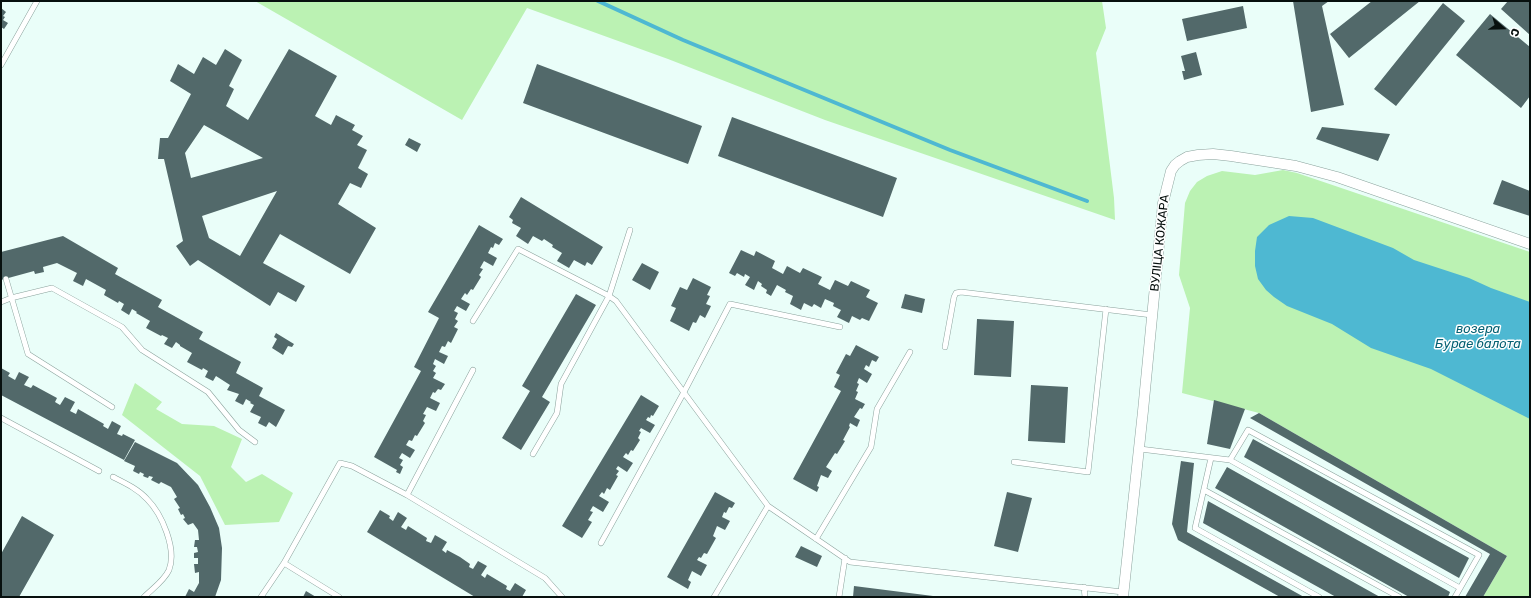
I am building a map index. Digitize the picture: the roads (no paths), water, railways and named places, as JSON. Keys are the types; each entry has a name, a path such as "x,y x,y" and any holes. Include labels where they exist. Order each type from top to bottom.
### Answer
{"street":[{"name":"ВУЛІЦА КОЖАРА","path":"1123,595 1140,448 1163,203 1169,176 1175,165 1187,157 1213,154 1296,166 1329,175 1530,244"}],"lane":[{"path":"1,65 37,1"},
{"path":"533,454 557,413 561,384 609,296 630,230"},
{"path":"473,321 518,249 616,301 768,506 850,562 1084,588 1123,595"},
{"path":"6,279 28,354 112,407"},
{"path":"1,302 11,298 52,288 122,328 142,350 208,392 239,430 255,442"},
{"path":"945,348 954,297 956,293 961,292 1152,315"},
{"path":"601,542 684,392 730,304 840,327"},
{"path":"1014,462 1088,472 1106,309"},
{"path":"816,539 871,447 877,409 910,352"},
{"path":"406,495 473,370"},
{"path":"1,418 99,471"},
{"path":"1230,460 1248,430 1479,555 1454,597"},
{"path":"1140,448 1230,460 1460,588"},
{"path":"1211,458 1195,528 1319,597"},
{"path":"261,597 284,563 340,463 352,466 406,495 545,578 562,597"},
{"path":"113,477 132,487 147,499 160,517 168,536 171,549 171,560 168,571 162,580 144,597"},
{"path":"1204,490 1399,597"},
{"path":"714,597 768,506"},
{"path":"839,597 845,558"},
{"path":"284,563 339,597"},
{"path":"1084,588 1085,597"}],"water":[{"name":"возера Бурае балота","path":"1289,216 1313,218 1393,248 1414,260 1469,278 1491,288 1530,302 1530,419 1431,369 1371,348 1332,324 1287,306 1274,297 1266,290 1258,279 1255,266 1257,237 1269,225"}],"waterway":[{"path":"598,1 683,40 950,150 1087,201"}]}
